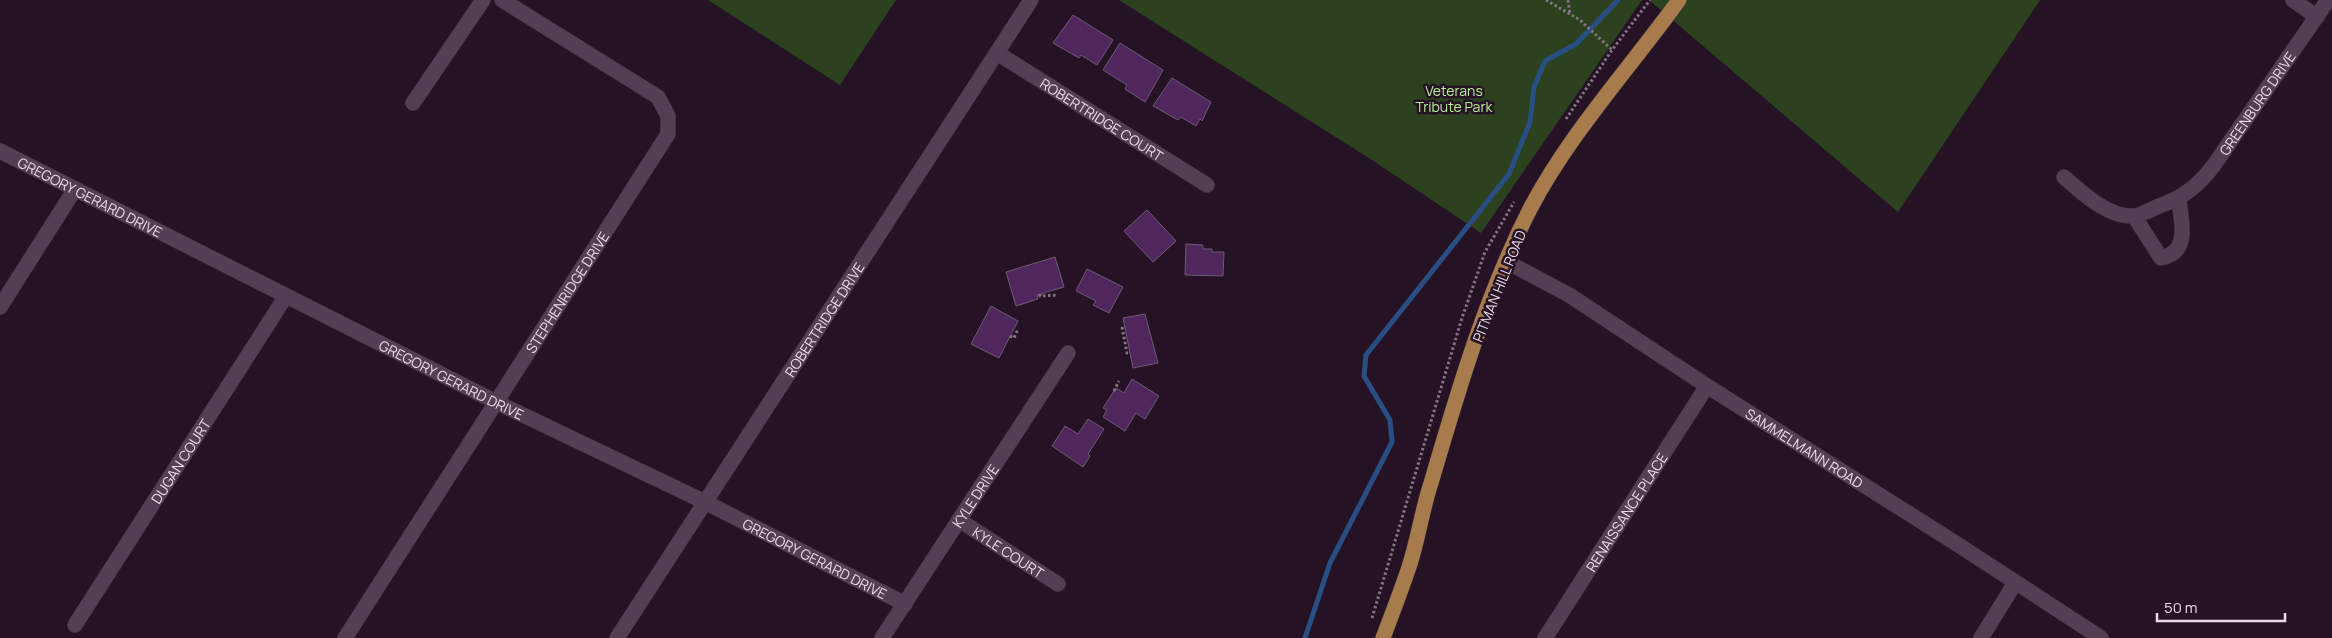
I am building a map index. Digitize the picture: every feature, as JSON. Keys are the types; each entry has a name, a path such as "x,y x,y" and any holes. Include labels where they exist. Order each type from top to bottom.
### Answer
{"main road":[{"name":"PITMAN HILL ROAD","path":"1383,638 1410,566 1430,484 1486,310 1530,210 1557,163 1598,103 1640,53 1679,0"}],"street":[{"path":"413,103 483,0"},
{"name":"STEPHENRIDGE DRIVE","path":"346,638 665,142 669,124 663,102 658,97 502,0"},
{"name":"ROBERTRIDGE DRIVE","path":"618,638 1031,0"},
{"path":"2292,0 2317,17"},
{"name":"GREENBURG DRIVE","path":"2134,216 2179,199 2201,182 2214,166 2328,0"},
{"name":"ROBERTRIDGE COURT","path":"997,53 1207,185"},
{"name":"GREGORY GERARD DRIVE","path":"0,151 498,403 705,502 905,604"},
{"path":"2064,177 2092,202 2116,212 2134,216 2161,258 2172,256 2180,245 2182,230 2179,199"},
{"path":"0,307 75,189"},
{"name":"SAMMELMANN ROAD","path":"1507,262 1569,295 1707,386 2101,638"},
{"name":"DUGAN COURT","path":"75,625 286,296"},
{"name":"KYLE DRIVE","path":"882,638 1068,353"},
{"name":"RENAISSANCE PLACE","path":"1545,638 1707,386"},
{"name":"KYLE COURT","path":"959,520 1058,584"},
{"path":"1981,638 2015,583"}],"path":[{"path":"1546,0 1582,22 1612,50"},
{"path":"1568,0 1570,14"},
{"path":"1040,294 1040,296 1058,295"},
{"path":"1122,327 1129,353"},
{"path":"1010,336 1014,338 1018,329"},
{"path":"1114,391 1119,381"}],"green space":[{"path":"708,0 896,0 840,85"},
{"name":"Veterans Tribute Park","path":"1119,0 1642,0 1481,233 1372,160"},
{"path":"1649,0 2040,0 1898,212"}],"building":[{"path":"1073,15 1113,40 1097,65 1081,55 1079,58 1053,43"},
{"path":"1120,43 1163,70 1145,102 1125,89 1127,85 1103,70"},
{"path":"1172,78 1211,102 1202,121 1200,119 1196,126 1181,117 1178,120 1153,106"},
{"path":"1147,210 1176,241 1153,262 1124,231"},
{"path":"1186,244 1203,245 1203,249 1212,249 1212,252 1224,252 1223,276 1185,275"},
{"path":"1055,257 1064,287 1037,295 1038,299 1016,306 1006,272"},
{"path":"1087,269 1123,287 1109,313 1093,305 1096,301 1076,291"},
{"path":"991,306 1018,321 999,358 971,344"},
{"path":"1145,314 1158,363 1133,368 1123,318"},
{"path":"1132,379 1159,396 1145,419 1136,413 1125,431 1103,417 1107,410 1103,408 1116,388 1124,393"},
{"path":"1088,419 1104,429 1088,454 1090,456 1083,467 1052,446 1065,426 1078,434"}],"waterway":[{"path":"1305,638 1330,563 1392,442 1390,420 1364,376 1366,355 1509,174 1530,122 1534,87 1545,61 1576,44 1618,0"}]}
